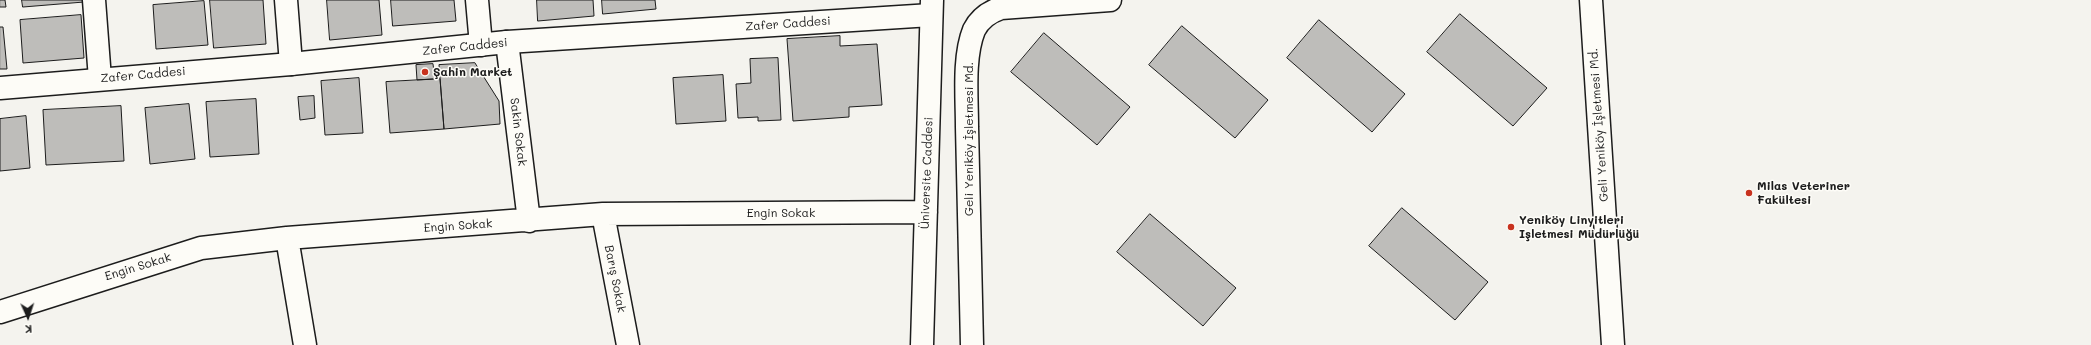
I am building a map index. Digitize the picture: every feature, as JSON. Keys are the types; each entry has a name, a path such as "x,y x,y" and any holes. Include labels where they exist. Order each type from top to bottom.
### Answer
{"street":[{"path":"94,0 100,79"},
{"path":"286,0 291,64"},
{"path":"477,0 482,45"},
{"name":"Geli Yeniköy İşletmesi Md.","path":"972,345 968,210 967,71 974,31 980,20 990,12 1001,8 1110,0"},
{"name":"Geli Yeniköy İşletmesi Md.","path":"1591,0 1613,345"},
{"name":"Zafer Caddesi","path":"0,88 291,64 507,42 932,8"},
{"name":"Üniversite Caddesi","path":"922,345 932,8"},
{"name":"Sakin Sokak","path":"507,42 529,221"},
{"name":"Engin Sokak","path":"0,312 201,248 287,238 529,221 603,214 926,212"},
{"name":"Barış Sokak","path":"603,214 628,345"},
{"path":"287,238 305,345"}],"building":[{"path":"0,0 5,0 6,7 0,7"},
{"path":"22,0 83,0 84,2 23,7"},
{"path":"210,0 263,0 266,44 214,48"},
{"path":"327,0 379,0 382,35 330,40"},
{"path":"391,0 454,0 456,21 393,26"},
{"path":"537,0 593,0 594,16 538,21"},
{"path":"602,0 655,0 656,9 603,14"},
{"path":"204,1 208,45 156,49 153,5"},
{"path":"1460,14 1547,88 1513,126 1427,52"},
{"path":"81,15 84,58 23,63 20,20"},
{"path":"1319,20 1405,94 1372,132 1287,58"},
{"path":"1182,26 1268,100 1235,138 1149,65"},
{"path":"0,27 3,27 7,69 0,69"},
{"path":"1044,33 1130,107 1097,145 1011,72"},
{"path":"840,36 840,46 877,44 882,105 849,107 849,117 793,121 787,39"},
{"path":"778,58 781,120 758,121 758,117 738,118 736,84 751,83 750,59"},
{"path":"475,63 499,101 500,124 444,129 439,65"},
{"name":"Şahin Market","path":"433,64 435,79 417,80 416,65"},
{"path":"723,75 726,121 676,124 673,78"},
{"path":"359,78 363,133 325,135 321,81"},
{"path":"440,79 444,129 390,133 386,82"},
{"path":"314,96 315,118 300,120 298,97"},
{"path":"256,99 259,154 210,157 206,102"},
{"path":"189,104 195,159 150,164 145,108"},
{"path":"121,106 124,161 46,165 43,110"},
{"path":"26,116 30,168 0,171 0,119"},
{"path":"1402,208 1488,282 1455,320 1369,246"},
{"path":"1150,214 1236,288 1203,326 1117,252"}],"place":[{"name":"Şahin Market","path":"425,72"},
{"name":"Milas Veteriner Fakültesi","path":"1749,193"},
{"name":"Yeniköy Linyitleri Işletmesi Müdürlüğü","path":"1511,227"}]}
